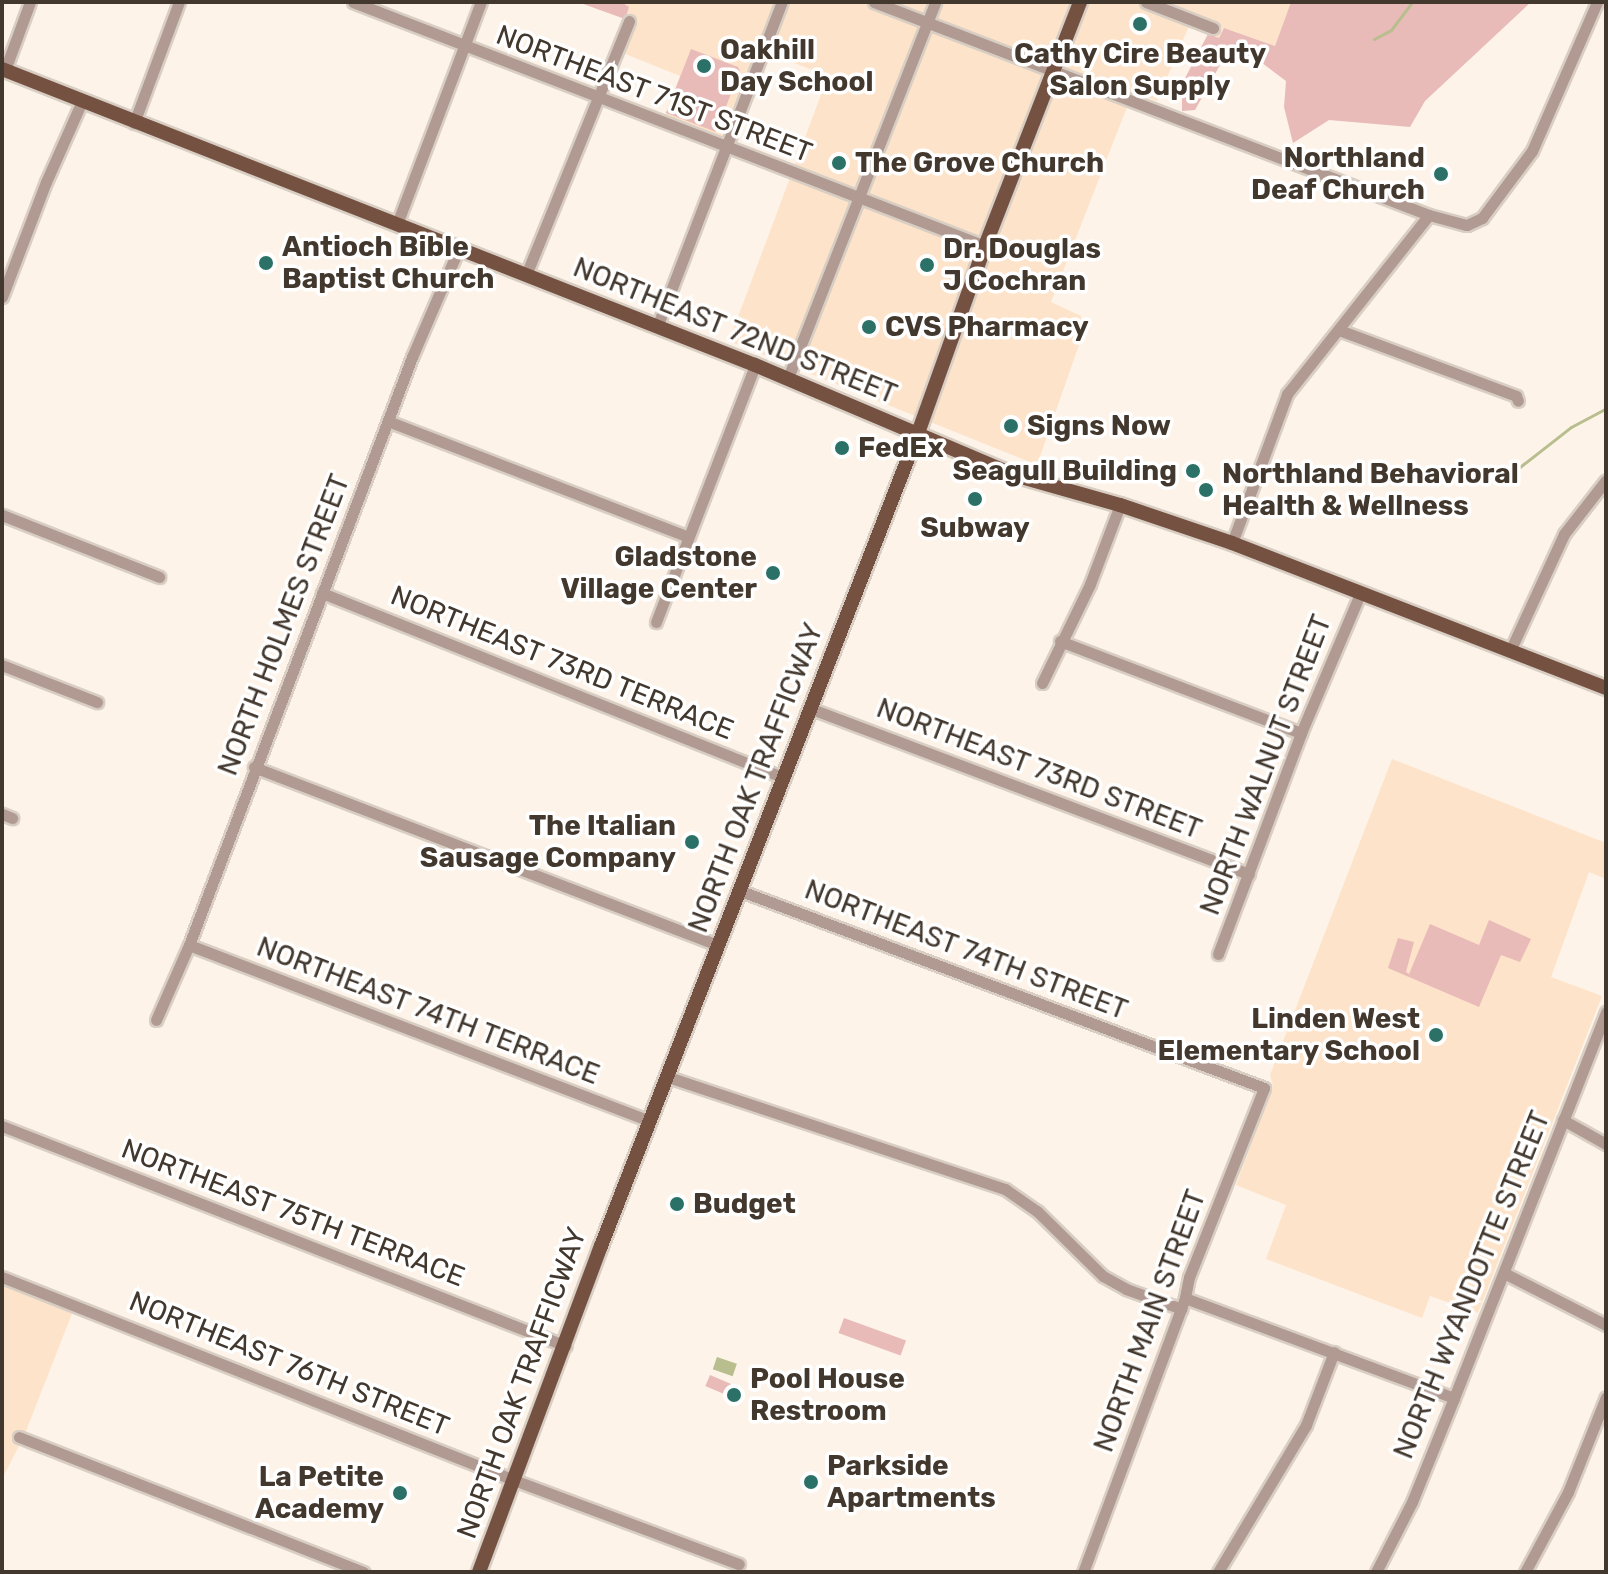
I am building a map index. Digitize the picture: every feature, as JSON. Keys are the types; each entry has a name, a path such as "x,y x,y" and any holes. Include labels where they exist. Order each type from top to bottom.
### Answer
{"main road":[{"name":"NORTH OAK TRAFFICWAY","path":"479,1572 649,1121 918,433 985,246 1080,2"},
{"name":"NORTHEAST 72ND STREET","path":"3,70 788,378 1014,475 1120,505 1232,543 1606,688"}],"street":[{"path":"3,70 30,2"},
{"path":"134,123 179,2"},
{"name":"NORTHEAST 71ST STREET","path":"353,2 859,200 985,246"},
{"path":"397,224 481,2"},
{"path":"657,327 782,2"},
{"path":"874,2 1429,215 1473,224 1494,204 1526,160 1542,131 1597,2"},
{"path":"788,378 935,2"},
{"path":"1146,2 1213,28"},
{"path":"526,275 629,21"},
{"path":"2,297 46,182 82,101"},
{"path":"1232,543 1282,405 1294,384 1429,215"},
{"name":"NORTH HOLMES STREET","path":"156,1020 189,945 254,767 388,421 459,248"},
{"path":"1339,330 1516,396 1518,401"},
{"path":"656,622 755,365"},
{"path":"388,421 688,537"},
{"path":"1510,651 1564,534 1606,480"},
{"path":"1042,683 1090,584 1120,505"},
{"path":"2,515 159,577"},
{"name":"NORTHEAST 73RD TERRACE","path":"322,593 784,778"},
{"name":"NORTH WALNUT STREET","path":"1218,954 1301,733 1360,594"},
{"path":"1060,641 1301,733"},
{"path":"2,665 97,702"},
{"name":"NORTHEAST 73RD STREET","path":"812,709 1249,874"},
{"path":"254,767 718,945"},
{"name":"NORTHEAST 74TH STREET","path":"741,891 1264,1088"},
{"name":"NORTHEAST 74TH TERRACE","path":"189,945 649,1121"},
{"name":"NORTH WYANDOTTE STREET","path":"1376,1572 1412,1502 1606,1012"},
{"path":"668,1077 1005,1189 1037,1211 1103,1276 1126,1289 1184,1304 1334,1352 1454,1398"},
{"name":"NORTH MAIN STREET","path":"1083,1572 1184,1304 1189,1277 1264,1088"},
{"path":"1563,1120 1606,1144"},
{"name":"NORTHEAST 75TH TERRACE","path":"2,1126 566,1346"},
{"path":"1504,1273 1606,1325"},
{"name":"NORTHEAST 76TH STREET","path":"2,1277 514,1480 739,1564"},
{"path":"1218,1572 1306,1425 1334,1352"},
{"path":"1525,1572 1568,1492 1606,1397"},
{"path":"19,1437 363,1572"}],"shaded area":[{"name":"Oakhill Day School","path":"578,2 778,2 725,138 664,117 680,76 613,49 625,19"},
{"path":"578,2 621,2 629,7 625,19"},
{"path":"790,2 1291,2 1275,46 1224,28 1219,39 1189,26 1157,101 1135,94 1127,107 1051,302 1081,316 1081,339 1037,465 729,341 828,76 768,53"},
{"path":"1291,2 1531,2 1425,101 1410,127 1329,120 1293,143 1284,107 1286,81 1253,56 1225,56 1195,110 1182,111 1182,84 1208,34 1219,38 1224,28 1275,46"},
{"path":"691,49 738,67 740,71 716,132 666,113"},
{"name":"Linden West Elementary School","path":"1392,759 1606,843 1606,879 1589,872 1551,977 1602,996 1478,1313 1430,1296 1422,1318 1266,1259 1286,1205 1236,1185 1273,1086 1270,1075"},
{"path":"1489,920 1531,939 1520,962 1501,955 1479,1007 1388,968 1398,938 1414,942 1406,972 1409,974 1430,924 1479,945"},
{"path":"2,1283 73,1311 24,1436 2,1479"},
{"path":"844,1318 906,1341 901,1356 839,1333"},
{"path":"717,1357 737,1364 733,1376 713,1369"},
{"path":"710,1375 731,1384 726,1395 705,1386"}],"waterway":[{"path":"1374,39 1391,30 1412,2"},
{"path":"1503,480 1571,427 1606,408"}],"place":[{"name":"Cathy Cire Beauty Salon Supply","path":"1140,24"},
{"name":"Oakhill Day School","path":"704,66"},
{"name":"The Grove Church","path":"839,163"},
{"name":"Northland Deaf Church","path":"1441,174"},
{"name":"Antioch Bible Baptist Church","path":"266,263"},
{"name":"Dr. Douglas J Cochran","path":"927,265"},
{"name":"CVS Pharmacy","path":"869,327"},
{"name":"Signs Now","path":"1011,426"},
{"name":"FedEx","path":"842,448"},
{"name":"Seagull Building","path":"1193,471"},
{"name":"Northland Behavioral Health & Wellness","path":"1206,490"},
{"name":"Subway","path":"975,499"},
{"name":"Gladstone Village Center","path":"773,573"},
{"name":"The Italian Sausage Company","path":"692,842"},
{"name":"Linden West Elementary School","path":"1436,1035"},
{"name":"Budget","path":"677,1204"},
{"name":"Pool House Restroom","path":"734,1395"},
{"name":"Parkside Apartments","path":"811,1482"},
{"name":"La Petite Academy","path":"400,1493"}]}
